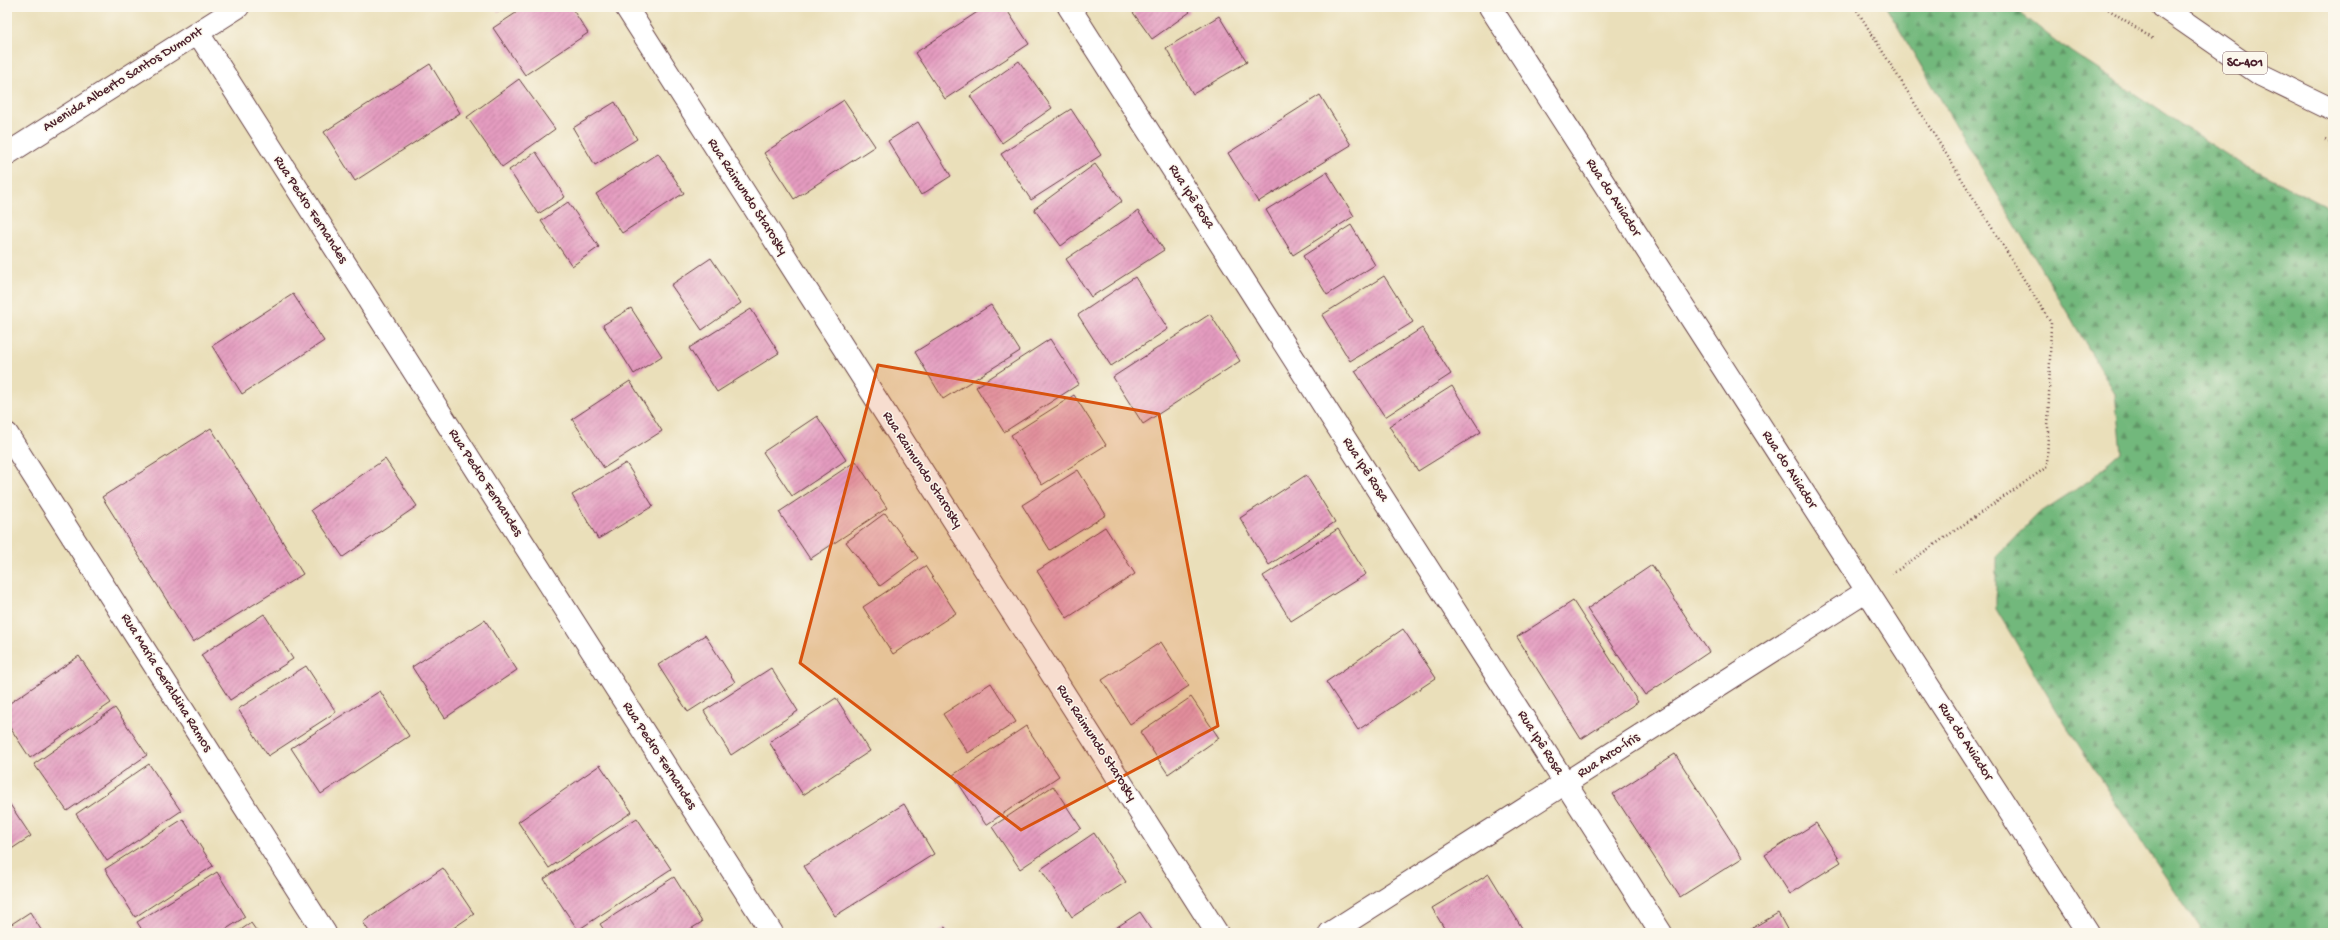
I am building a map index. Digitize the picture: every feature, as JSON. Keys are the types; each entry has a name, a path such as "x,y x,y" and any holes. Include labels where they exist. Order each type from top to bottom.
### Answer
{"main road":[{"name":"Avenida Alberto Santos Dumont","path":"7,154 238,7"},
{"name":"Rua Raimundo Starosky","path":"626,7 1217,933"},
{"name":"Rua Ipê Rosa","path":"1069,7 1661,933"},
{"name":"Rua do Aviador","path":"1490,7 2088,933"},
{"name":"SC-401","path":"2163,7 2261,75 2333,110"},
{"name":"Rua Pedro Fernandes","path":"198,33 772,933"},
{"name":"Rua Maria Geraldina Ramos","path":"7,434 325,933"},
{"name":"Rua Arco-Íris","path":"1330,933 1867,591"}],"path":[{"path":"1855,7 2051,323 2047,467 1867,591"}],"highlighted area":[{"path":"878,365 1159,414 1218,726 1021,830 800,663"}],"green space":[{"path":"1886,7 2013,7 2062,46 2235,160 2333,210 2333,933 2204,933 2124,816 2057,711 1996,609 1996,557 2038,514 2090,480 2121,453 2115,393"}],"building":[{"path":"495,7 506,7 498,12"},
{"path":"525,7 571,7 588,33 525,75 493,28"},
{"path":"985,7 1005,7 1029,44 945,99 915,53"},
{"path":"1129,7 1186,7 1190,12 1152,39"},
{"path":"1219,16 1247,62 1193,94 1166,48"},
{"path":"1019,61 1052,108 1002,143 970,96"},
{"path":"430,64 460,113 355,181 324,132"},
{"path":"519,79 555,129 502,167 467,117"},
{"path":"1320,95 1351,145 1258,202 1228,153"},
{"path":"844,100 875,146 794,199 764,153"},
{"path":"615,102 637,139 595,165 573,128"},
{"path":"1071,109 1101,155 1031,200 1001,154"},
{"path":"918,122 951,176 921,195 888,141"},
{"path":"536,152 565,197 538,214 509,170"},
{"path":"658,153 684,193 622,233 596,194"},
{"path":"1095,164 1122,201 1061,246 1034,209"},
{"path":"1327,172 1354,216 1293,255 1266,210"},
{"path":"568,202 599,247 572,266 541,221"},
{"path":"1138,211 1164,250 1091,297 1066,259"},
{"path":"1351,225 1375,265 1327,295 1303,256"},
{"path":"711,258 741,303 702,330 671,285"},
{"path":"1384,276 1413,322 1350,361 1322,315"},
{"path":"1135,277 1168,329 1111,366 1078,315"},
{"path":"293,294 324,341 242,394 212,346"},
{"path":"991,305 1020,351 943,399 915,352"},
{"path":"631,308 662,356 634,374 603,325"},
{"path":"751,309 779,353 717,392 689,348"},
{"path":"1210,314 1240,361 1143,424 1113,377"},
{"path":"1422,328 1451,374 1385,417 1355,371"},
{"path":"1050,339 1079,384 1004,432 976,387"},
{"path":"630,381 662,431 604,468 572,419"},
{"path":"1452,386 1481,432 1418,471 1389,426"},
{"path":"1074,395 1106,445 1042,485 1011,435"},
{"path":"817,416 846,460 792,496 763,452"},
{"path":"211,428 303,574 193,642 102,497"},
{"path":"385,459 417,506 343,557 311,510"},
{"path":"856,461 887,508 810,559 779,512"},
{"path":"626,463 653,506 598,539 572,495"},
{"path":"1078,470 1106,515 1050,550 1022,505"},
{"path":"1306,475 1335,522 1269,565 1240,518"},
{"path":"885,513 918,558 880,586 846,542"},
{"path":"1105,527 1135,574 1067,618 1037,571"},
{"path":"1338,529 1366,574 1291,621 1263,576"},
{"path":"1652,565 1709,652 1645,695 1587,609"},
{"path":"925,566 956,613 893,654 863,607"},
{"path":"1573,601 1638,702 1581,739 1517,637"},
{"path":"264,614 293,659 230,700 201,655"},
{"path":"485,620 517,670 445,718 412,667"},
{"path":"1403,629 1436,678 1358,730 1326,682"},
{"path":"705,635 735,682 688,712 658,665"},
{"path":"1161,642 1189,686 1130,724 1102,680"},
{"path":"79,656 111,703 30,758 7,723 7,705"},
{"path":"306,666 336,712 268,756 238,709"},
{"path":"771,668 798,711 731,755 704,711"},
{"path":"991,683 1016,722 968,753 943,714"},
{"path":"380,691 409,736 321,794 291,748"},
{"path":"1191,697 1219,738 1168,774 1140,732"},
{"path":"836,698 870,751 803,795 769,742"},
{"path":"115,708 147,755 67,811 34,764"},
{"path":"1026,726 1059,776 986,825 953,775"},
{"path":"1675,754 1742,858 1680,897 1613,794"},
{"path":"149,764 181,811 107,861 76,814"},
{"path":"600,765 632,812 549,868 518,822"},
{"path":"1053,786 1081,828 1020,869 992,827"},
{"path":"7,800 31,836 7,852"},
{"path":"904,804 934,854 835,916 804,866"},
{"path":"637,818 671,869 578,930 544,879"},
{"path":"183,819 213,866 135,917 105,869"},
{"path":"1816,823 1841,862 1790,894 1765,855"},
{"path":"1094,833 1126,882 1072,917 1041,869"},
{"path":"443,868 474,914 446,933 370,933 363,922"},
{"path":"217,872 245,917 220,933 144,933 137,922"},
{"path":"1489,874 1525,933 1447,933 1432,908"},
{"path":"674,877 702,922 684,933 606,933 600,924"},
{"path":"30,912 43,933 7,933 7,927"},
{"path":"1140,912 1154,933 1108,933"},
{"path":"1778,913 1789,933 1744,933"},
{"path":"251,923 258,933 236,933"},
{"path":"945,927 949,933 936,933"}]}
